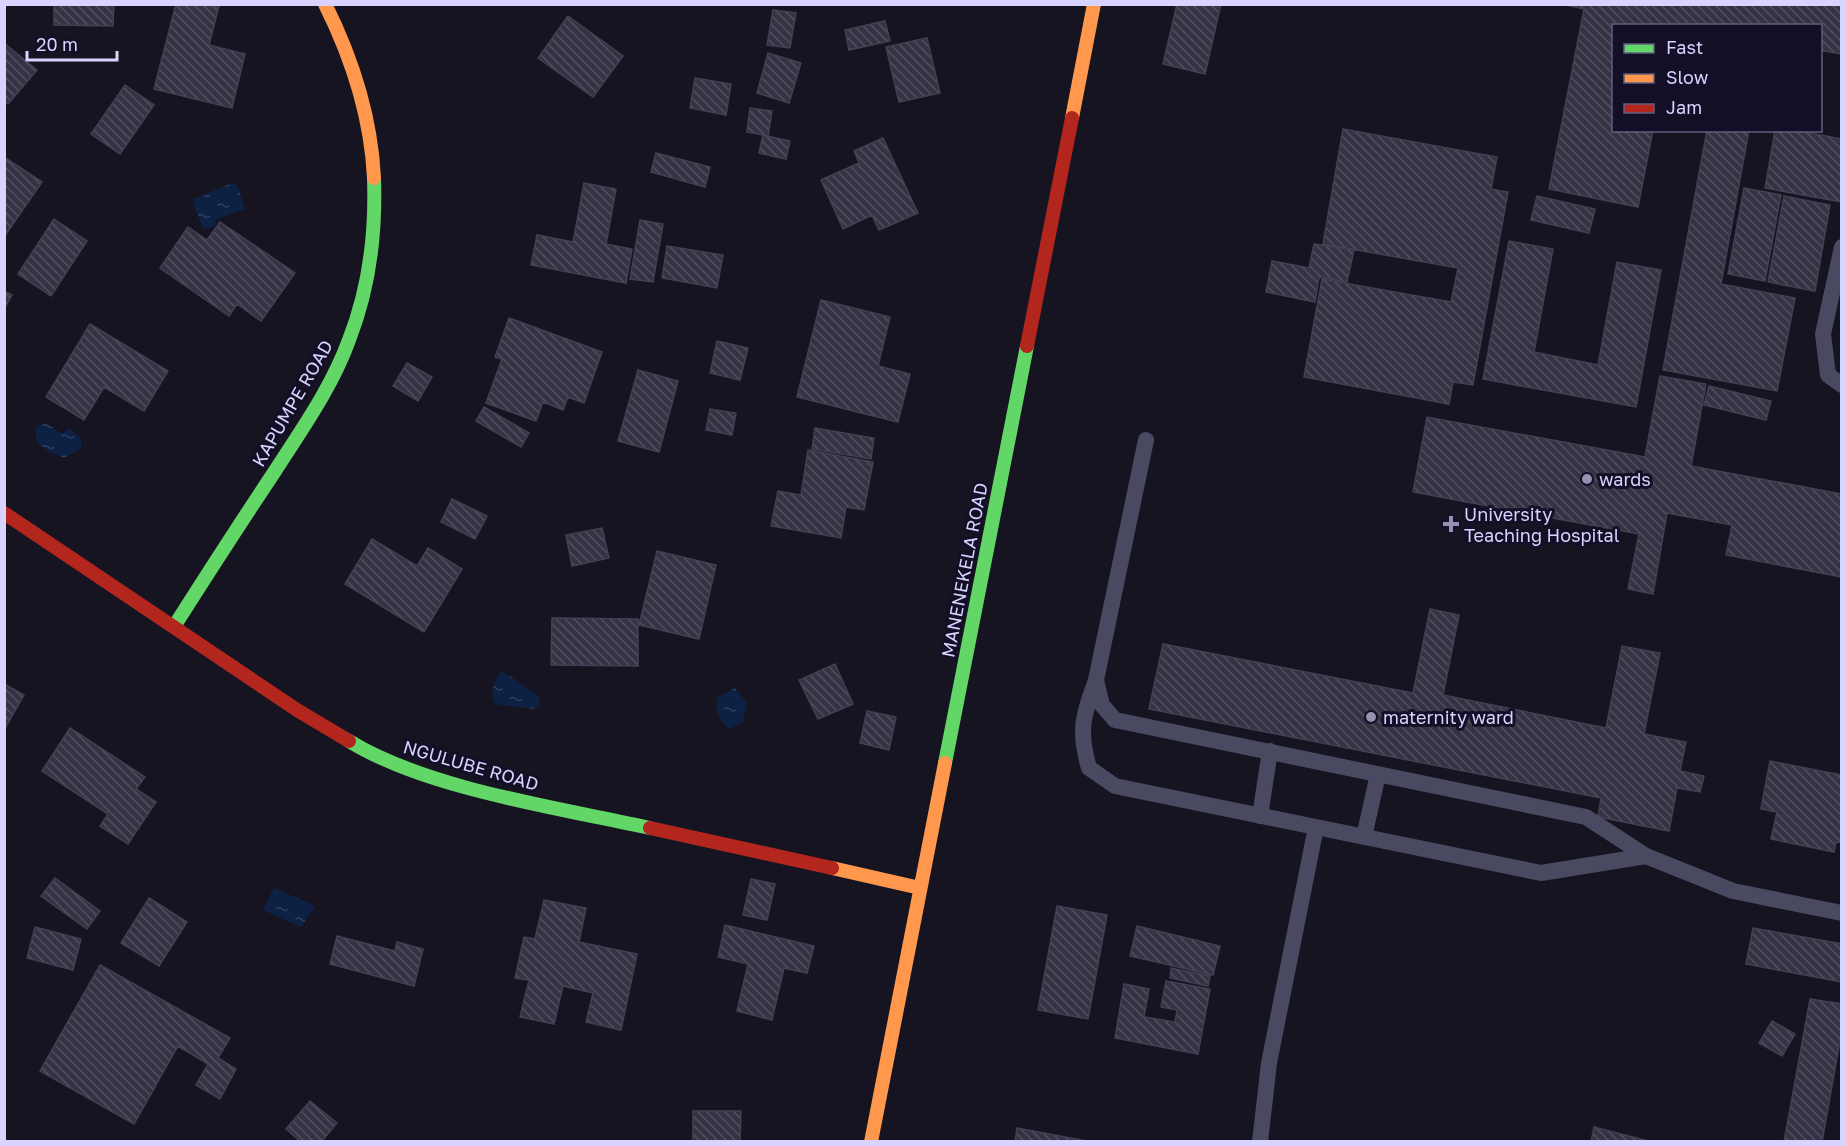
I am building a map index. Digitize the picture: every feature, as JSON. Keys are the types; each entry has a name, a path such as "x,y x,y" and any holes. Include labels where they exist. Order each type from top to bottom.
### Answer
{"street":[{"name":"KAPUMPE ROAD","path":"174,625 305,425 336,371 356,322 370,260 376,193 370,124 349,54 325,4"},
{"name":"MANENEKELA ROAD","path":"871,1142 1094,4"},
{"name":"NGULUBE ROAD","path":"4,513 174,625 297,710 363,750 425,774 485,791 920,888"}],"lane":[{"path":"1842,247 1822,334 1828,375 1842,385"},
{"path":"1146,440 1096,680 1084,713 1081,741 1089,768 1115,786 1541,873 1647,856"},
{"path":"1096,680 1102,705 1115,720 1586,817 1647,856 1733,891 1842,913"},
{"path":"1260,816 1270,752"},
{"path":"1364,837 1378,774"},
{"path":"1259,1140 1269,1063 1316,827"}],"water":[{"path":"232,183 238,187 245,209 216,219 215,226 204,229 193,204 194,199"},
{"path":"46,423 62,434 69,428 81,438 81,448 64,458 43,447 37,439 36,427"},
{"path":"504,672 538,696 540,704 534,709 495,704 494,684 500,673"},
{"path":"735,688 747,703 743,722 730,729 719,715 717,698"},
{"path":"274,888 315,906 301,927 263,910"}],"building":[{"path":"54,4 114,4 113,26 54,25"},
{"path":"176,4 219,6 209,45 245,54 232,108 154,89"},
{"path":"1177,4 1221,4 1205,74 1163,64"},
{"path":"1562,4 1827,4 1842,7 1842,54 1822,50 1822,24 1612,24 1612,132 1653,132 1638,207 1549,189 1584,9"},
{"path":"773,10 796,13 790,48 767,45"},
{"path":"568,16 623,56 593,97 538,58"},
{"path":"885,21 890,41 849,50 845,30"},
{"path":"927,38 940,93 899,102 886,47"},
{"path":"4,43 37,70 8,104 4,101"},
{"path":"768,53 801,63 789,103 757,93"},
{"path":"695,78 731,84 726,115 690,108"},
{"path":"125,85 154,105 120,154 91,134"},
{"path":"750,108 772,111 768,136 747,132"},
{"path":"1343,129 1497,157 1491,189 1508,192 1473,385 1453,382 1449,404 1304,377 1322,279 1451,302 1458,268 1323,244"},
{"path":"1707,132 1749,132 1721,284 1795,298 1777,391 1663,370"},
{"path":"1775,132 1805,132 1842,139 1842,202 1765,188"},
{"path":"763,135 790,141 786,159 759,153"},
{"path":"883,138 918,213 879,230 872,215 843,229 821,180 859,163 854,151"},
{"path":"656,153 710,167 705,187 651,172"},
{"path":"4,157 42,182 4,237"},
{"path":"584,183 616,189 606,244 632,249 626,283 531,265 537,235 573,242"},
{"path":"1744,188 1781,195 1765,281 1728,274"},
{"path":"1537,196 1595,209 1589,233 1531,220"},
{"path":"1784,196 1830,205 1815,291 1768,282"},
{"path":"54,219 87,241 51,296 18,274"},
{"path":"640,220 663,224 653,282 630,279"},
{"path":"220,222 295,273 261,321 237,304 229,316 160,268 188,227 207,240"},
{"path":"1509,241 1553,249 1534,352 1598,365 1617,262 1661,270 1636,407 1483,379"},
{"path":"1314,244 1354,250 1347,282 1319,277 1315,302 1266,292 1272,261 1309,268"},
{"path":"667,246 723,255 717,288 662,278"},
{"path":"4,291 12,295 4,309"},
{"path":"821,300 890,317 878,366 910,374 898,422 797,397"},
{"path":"509,318 602,352 584,403 568,397 563,410 543,402 536,421 486,403 502,359 495,357"},
{"path":"90,324 168,371 144,411 104,387 84,420 46,397"},
{"path":"717,341 748,348 740,380 710,373"},
{"path":"407,363 432,377 418,401 393,386"},
{"path":"638,370 678,381 659,452 618,441"},
{"name":"wards","path":"1660,376 1706,384 1691,466 1842,494 1842,577 1726,555 1732,525 1667,513 1653,594 1628,589 1639,534 1413,492 1427,417 1645,457"},
{"path":"1709,386 1771,401 1766,420 1704,405"},
{"path":"484,407 529,433 521,447 476,421"},
{"path":"710,409 736,413 732,435 706,430"},
{"path":"815,428 874,438 871,459 812,449"},
{"path":"808,450 873,462 864,510 846,507 841,538 771,526 778,491 801,495"},
{"path":"452,499 487,516 475,539 441,522"},
{"path":"602,528 609,558 572,566 566,535"},
{"path":"372,539 417,566 428,548 462,569 424,632 345,584"},
{"path":"657,551 716,565 699,639 639,625"},
{"name":"maternity ward","path":"1430,609 1459,615 1443,695 1606,728 1622,646 1660,653 1644,734 1686,742 1680,771 1704,776 1700,792 1677,788 1669,831 1598,817 1601,798 1149,709 1163,644 1413,693"},
{"path":"552,618 638,619 638,666 551,665"},
{"path":"835,664 853,704 818,719 799,680"},
{"path":"4,684 24,695 4,730"},
{"path":"867,711 896,717 889,750 860,743"},
{"path":"70,728 145,777 136,789 156,802 128,844 100,826 108,814 42,771"},
{"path":"1770,761 1842,775 1842,843 1836,842 1834,852 1771,839 1777,812 1761,809"},
{"path":"55,878 100,911 87,929 41,896"},
{"path":"751,879 775,884 767,920 743,915"},
{"path":"149,898 187,922 159,966 121,943"},
{"path":"544,900 586,908 579,942 637,954 621,1030 586,1022 593,993 563,986 554,1024 520,1017 529,980 515,978 524,937 535,939"},
{"path":"1057,906 1107,915 1088,1019 1038,1010"},
{"path":"725,925 814,946 807,973 784,968 772,1020 737,1011 748,964 718,957"},
{"path":"1137,926 1220,946 1213,975 1130,956"},
{"path":"35,927 81,939 73,970 27,958"},
{"path":"1753,928 1842,944 1842,982 1746,964"},
{"path":"337,936 395,951 397,942 423,949 414,986 330,964"},
{"path":"100,965 230,1038 218,1058 236,1069 220,1099 196,1085 208,1064 178,1046 134,1124 40,1071"},
{"path":"1171,968 1210,976 1208,986 1170,978"},
{"path":"1166,981 1210,989 1198,1054 1115,1038 1124,984 1149,989 1144,1017 1175,1022 1177,1010 1161,1007"},
{"path":"1810,999 1842,1004 1842,1046 1839,1046 1822,1142 1784,1142"},
{"path":"1772,1021 1795,1034 1782,1056 1759,1043"},
{"path":"310,1101 337,1123 321,1142 301,1142 286,1129"},
{"path":"693,1111 741,1111 740,1142 693,1142"},
{"path":"1594,1127 1652,1142 1591,1142"},
{"path":"1017,1128 1092,1142 1015,1142"}],"traffic: fast":[{"path":"175,625 306,423 342,357 362,301 370,260 374,219 374,178"},
{"path":"945,763 1027,346"},
{"path":"349,741 381,758 455,784 495,795 650,828"}],"traffic: slow":[{"path":"325,4 352,67 365,110 374,178"},
{"path":"1072,118 1094,4"},
{"path":"871,1142 945,763"},
{"path":"832,868 920,888"}],"traffic: jam":[{"path":"1027,346 1072,118"},
{"path":"4,513 297,710 349,741"},
{"path":"650,828 832,868"}],"place":[{"name":"wards","path":"1587,479"},
{"name":"University Teaching Hospital","path":"1451,524"},
{"name":"maternity ward","path":"1371,717"}]}
